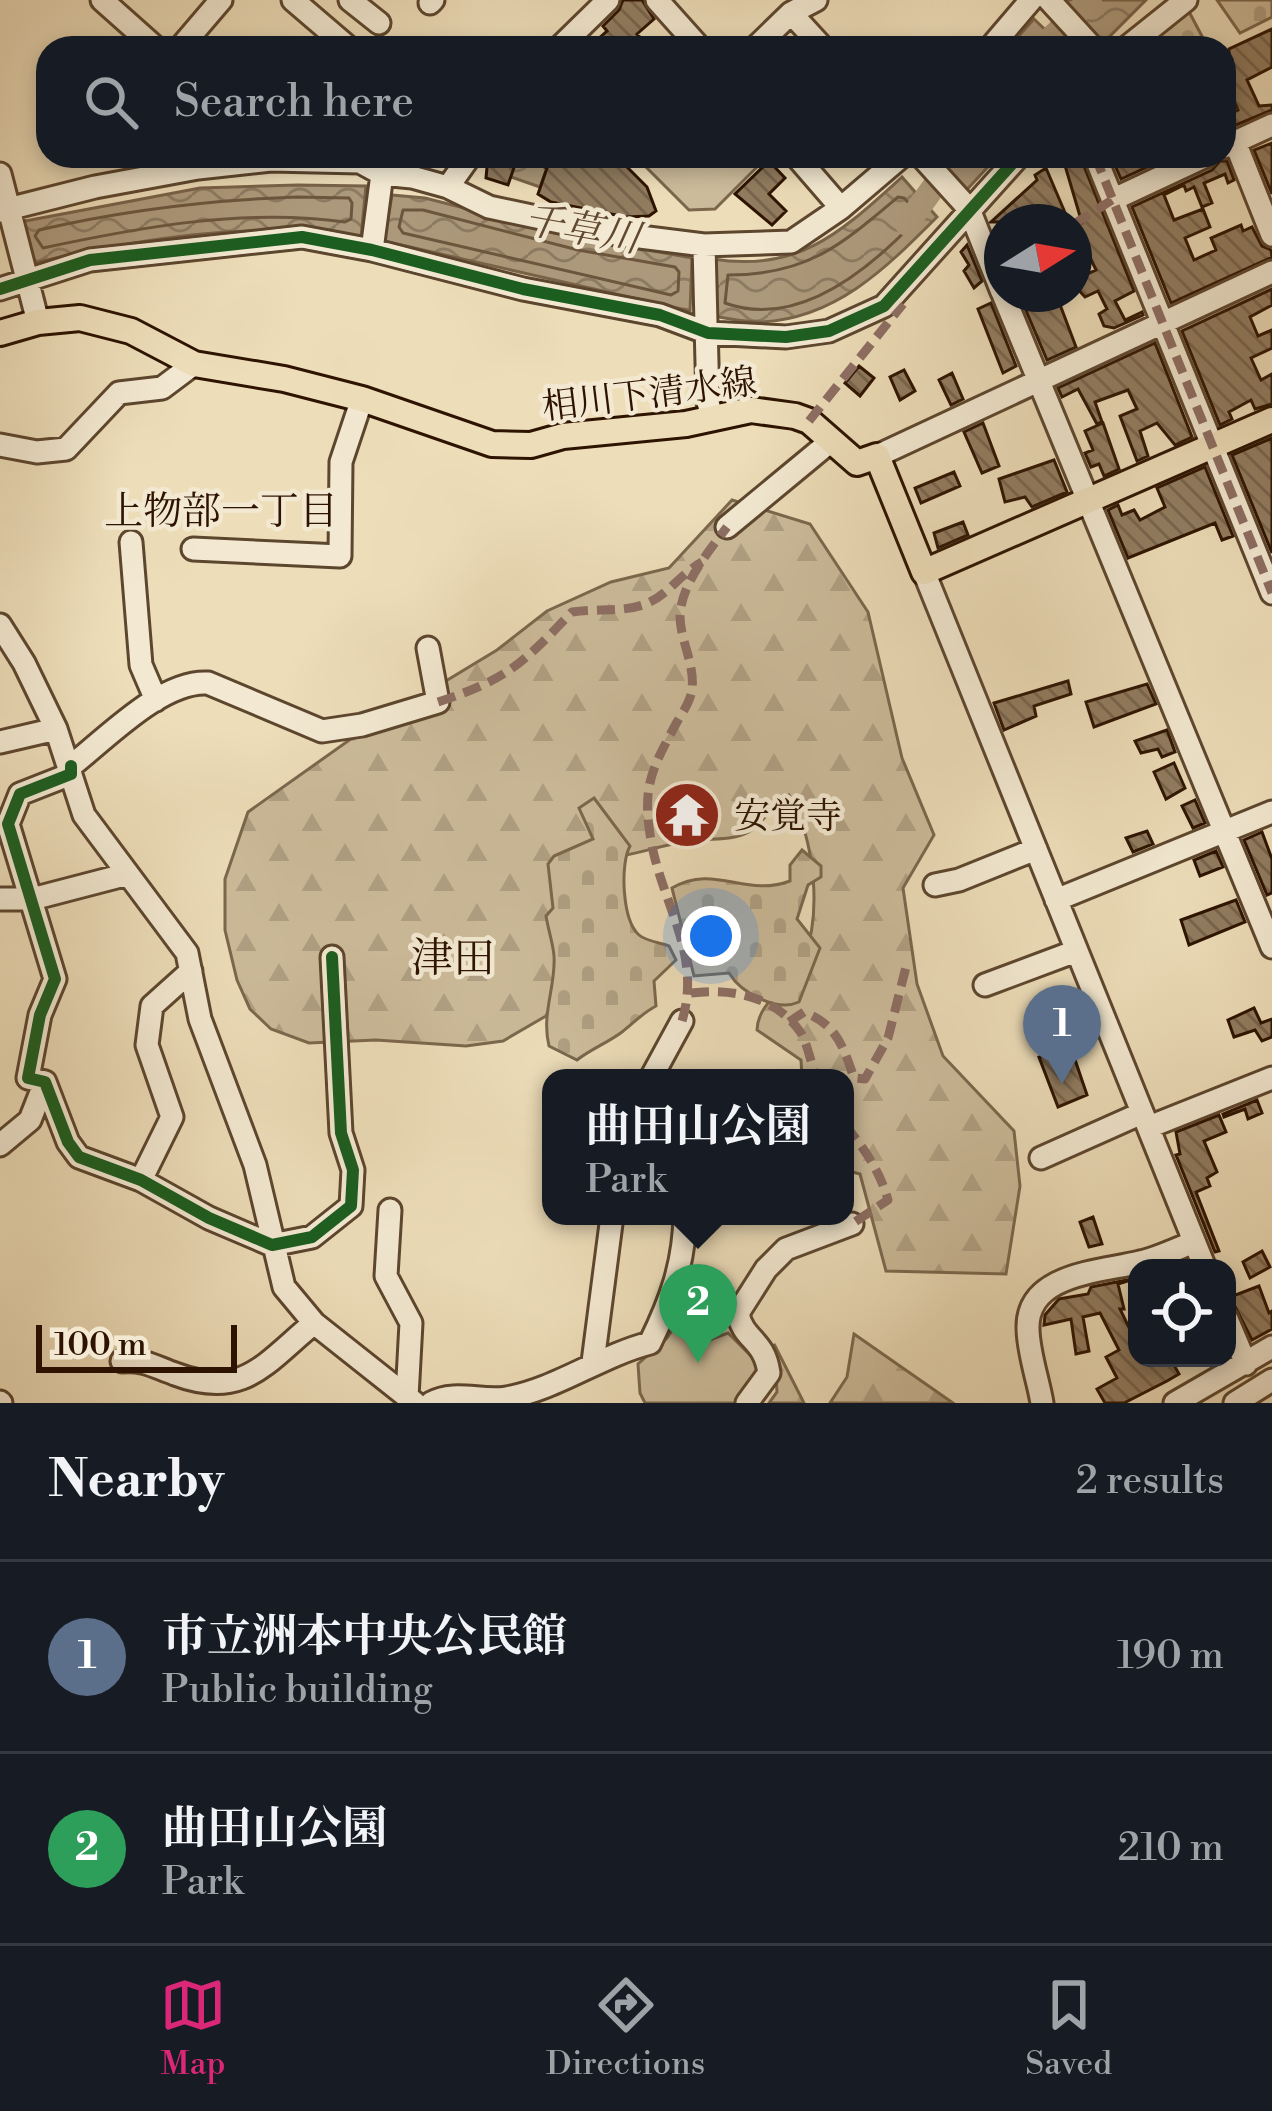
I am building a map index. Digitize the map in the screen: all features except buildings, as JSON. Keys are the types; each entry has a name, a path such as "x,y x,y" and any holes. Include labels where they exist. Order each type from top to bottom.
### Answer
{"main road":[{"name":"相川下清水線","path":"0,333 38,322 80,318 131,331 194,364 362,399 492,444 530,445 563,436 751,410 809,422 857,463 878,456"},
{"path":"878,456 924,572 1272,420"}],"street":[{"path":"102,0 142,36"},
{"path":"190,36 221,0"},
{"path":"293,0 335,36"},
{"path":"350,0 380,23"},
{"path":"571,36 608,0"},
{"path":"657,0 689,36"},
{"path":"767,36 816,0"},
{"path":"1049,0 1082,36"},
{"path":"1141,36 1186,0"},
{"path":"998,36 1018,5"},
{"path":"791,14 812,36"},
{"path":"1236,142 1272,125"},
{"path":"1236,160 1272,236"},
{"path":"3,210 194,168"},
{"path":"370,168 448,187 489,207 616,234 704,245 791,242 842,208 888,168"},
{"path":"448,187 461,168"},
{"path":"807,168 842,208"},
{"path":"932,168 969,209 984,247"},
{"path":"0,289 90,260 302,238 372,250 523,290 660,315 708,333 786,337 830,331 884,306 1008,168"},
{"path":"1100,168 1272,592"},
{"path":"1112,200 1180,168"},
{"path":"0,174 3,210 38,322"},
{"path":"372,250 382,174"},
{"path":"704,245 712,418"},
{"path":"878,456 1272,272"},
{"path":"1010,312 1272,947"},
{"path":"0,446 37,452 66,449 119,393 162,388 194,364"},
{"path":"194,549 340,556 341,462 362,399"},
{"path":"727,527 831,441"},
{"path":"131,542 141,665 156,700"},
{"path":"924,572 1201,1259"},
{"path":"0,625 56,729 84,815 187,952 200,1019 255,1165 284,1287 314,1323 411,1400"},
{"path":"44,1082 28,1078 40,1015 56,979 8,824 10,797 71,770 177,687 208,683 318,730 362,725 438,702 428,648"},
{"path":"0,742 56,729"},
{"path":"1056,899 1272,812"},
{"path":"935,885 1036,849"},
{"path":"0,898 32,899 128,874"},
{"path":"986,985 1076,951"},
{"path":"44,1082 68,1142 79,1156 141,1180 208,1218 272,1244 312,1238 351,1207 353,1170 341,1133 332,957"},
{"path":"141,1180 172,1117 147,1045 152,1006 191,971"},
{"path":"656,1069 682,1021"},
{"path":"1041,1158 1272,1078"},
{"path":"0,1145 30,1120 44,1082"},
{"path":"390,1210 386,1276 411,1323 411,1400"},
{"path":"593,1362 611,1225"},
{"path":"430,1403 464,1396 539,1397 593,1362 650,1343 674,1293 685,1250 685,1225"},
{"path":"748,1403 769,1373 766,1353 740,1325 738,1313 766,1269 786,1249 849,1225"},
{"path":"1042,1403 1028,1327 1033,1302 1046,1290 1083,1274 1145,1262 1194,1242"},
{"path":"122,1361 142,1359 197,1381 241,1382 314,1323"},
{"path":"1236,1340 1246,1364"},
{"path":"1175,1403 1272,1347"},
{"path":"1235,1403 1272,1380"}],"green space":[{"path":"1217,0 1272,0 1272,17 1240,33"},
{"path":"1186,6 1202,36 1155,36"},
{"path":"647,168 756,168 715,209 689,210"},
{"path":"732,500 810,524 868,612 902,758 934,835 903,888 917,984 943,1056 1014,1131 1020,1186 1006,1274 886,1271 860,1174 854,1172 854,1069 802,1069 801,1060 757,1030 767,1005 798,969 812,930 810,857 789,795 778,797 760,823 742,835 621,856 546,1016 503,1041 466,1046 376,1040 309,1043 271,1029 250,1009 237,980 225,930 225,879 248,812 355,736 497,650 547,611 611,582 669,568"},
{"path":"594,798 630,846 624,892 633,928 642,937 669,946 676,960 654,981 656,1006 577,1060 549,1046 547,1034 554,967 546,916 553,908 548,864 554,856 593,839 579,808"},
{"path":"802,850 821,866 821,877 808,885 797,919 820,948 799,1002 760,999 729,973 694,976 672,888 702,879 759,886 790,881 790,865"},
{"path":"677,1323 709,1340 728,1333 757,1362 755,1381 740,1403 645,1403 638,1364"},
{"path":"854,1334 953,1403 830,1403 847,1377"},
{"path":"774,1344 804,1403 769,1403 777,1392"}],"water":[{"path":"1053,0 1146,0 1110,36 1087,36"},
{"path":"1034,19 1052,36 1019,36"},
{"path":"499,168 547,168 540,187 494,171"},
{"path":"937,168 987,168 961,196"},
{"path":"902,177 937,217 858,287 836,301 787,319 754,322 712,316 713,259 744,262 795,253 839,230"},
{"path":"366,186 361,237 236,231 111,247 29,264 20,222 200,188"},
{"path":"392,195 425,198 581,238 692,258 690,311 384,241"}],"waterway":[{"name":"千草川","path":"1053,36 1090,0"},
{"name":"千草川","path":"907,224 947,168"}],"marked path":[{"path":"1100,168 1272,593"},
{"path":"1092,213 1112,200"},
{"path":"809,421 903,304"},
{"path":"682,1021 687,972 650,834 649,788 656,763 691,693 680,616 685,592 727,527"},
{"path":"438,702 512,668 572,612 648,603 702,562"},
{"path":"854,1078 865,1079 888,1038 906,967"},
{"path":"691,993 737,994 779,1010 801,1033 814,1069"},
{"path":"789,1022 804,1012 824,1023 842,1046 851,1069"},
{"path":"854,1137 871,1160 888,1200 854,1223"}],"cycle path":[{"path":"0,289 90,260 302,237 523,289 660,315 708,333 786,337 829,331 884,306 1008,168"},
{"path":"71,766 71,774 20,794 8,824 55,979 40,1015 28,1078 45,1082 68,1142 79,1157 141,1180 209,1218 272,1245 312,1237 351,1206 353,1170 341,1133 332,957"}],"place":[{"name":"安覚寺","path":"687,815"},
{"name":"市立洲本中央公民館","path":"1062,1084"},
{"name":"曲田山公園","path":"698,1363"}],"district":[{"name":"上物部一丁目","path":"221,510"},
{"name":"津田","path":"453,957"}]}
